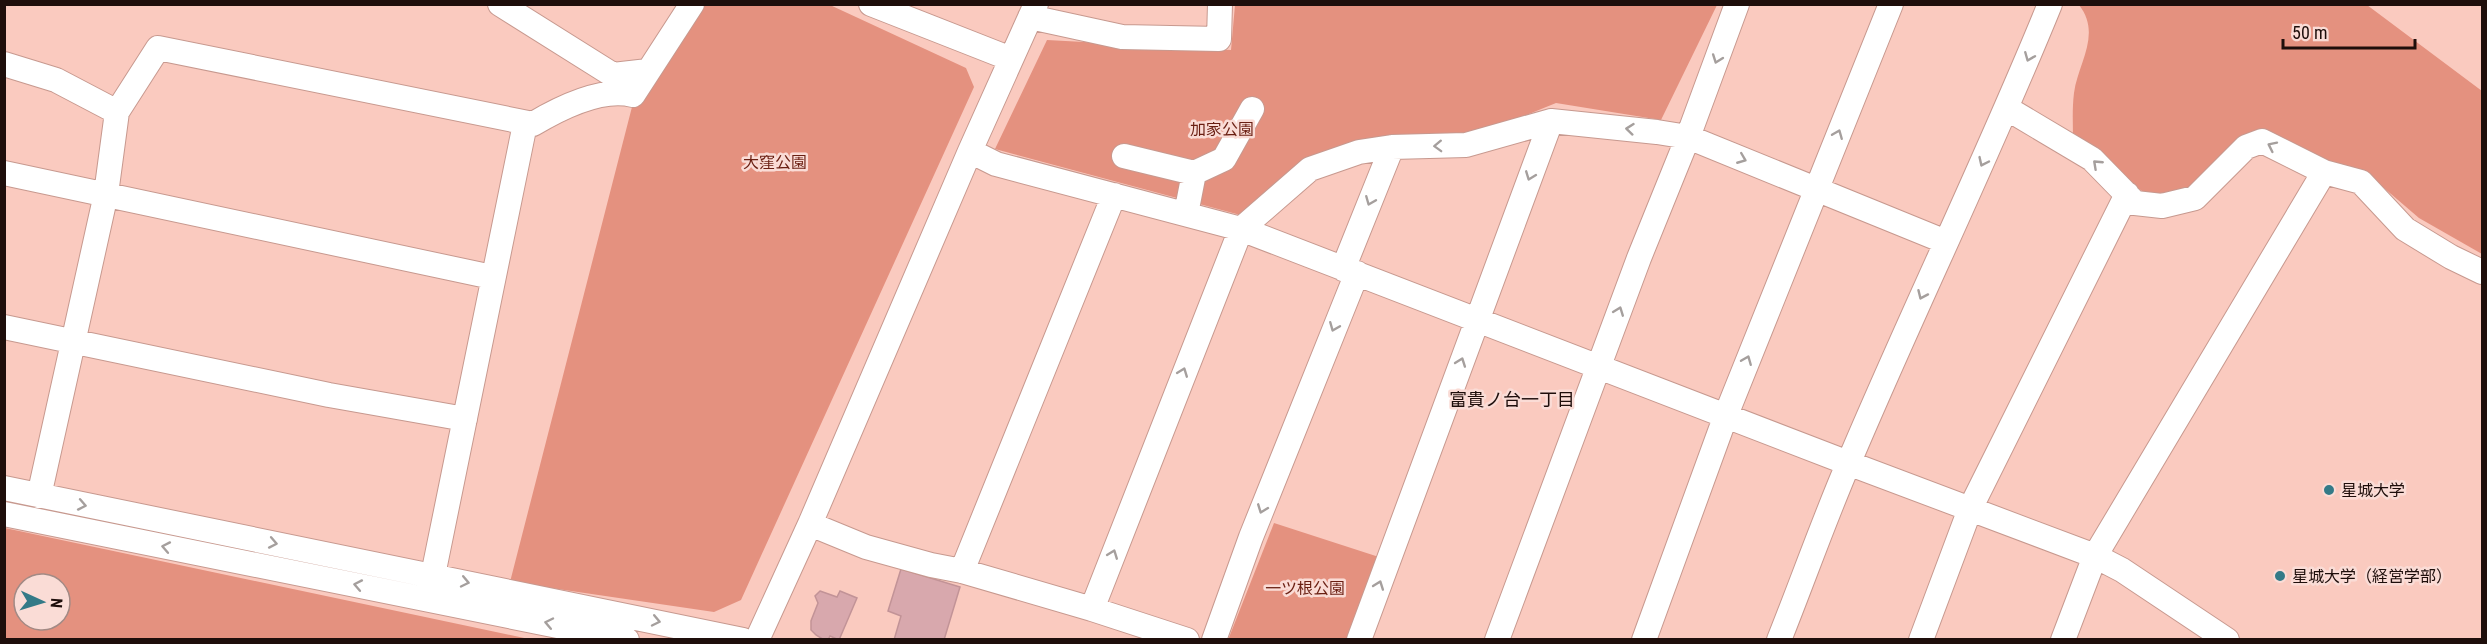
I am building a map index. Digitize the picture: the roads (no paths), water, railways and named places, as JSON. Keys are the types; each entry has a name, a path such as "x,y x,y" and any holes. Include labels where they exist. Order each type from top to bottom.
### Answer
{"street":[{"path":"500,4 613,75 648,71"},
{"path":"39,496 106,194 117,112 158,48 533,124 566,104 621,92 633,95 692,4"},
{"path":"871,4 1011,59"},
{"path":"757,639 810,524 970,151 1033,11 1122,37 1219,39 1220,4"},
{"path":"1497,639 1598,366 1688,138 1737,4"},
{"path":"1644,639 1726,415 1891,4"},
{"path":"1779,639 1848,463 2008,109 2050,4"},
{"path":"4,64 56,80 117,112"},
{"path":"2008,109 2092,159 2135,203 2162,206 2194,198 2246,147 2262,141 2324,172 2361,182 2405,229 2451,257 2482,272"},
{"path":"1124,156 1194,173 1224,159 1252,110"},
{"path":"1359,639 1551,121"},
{"path":"1092,609 1240,229 1310,169 1359,152 1392,147 1466,145 1551,121 1657,132 1688,138 1946,242"},
{"path":"433,575 525,124"},
{"path":"1214,639 1350,271 1392,147"},
{"path":"970,151 996,164 1240,229 2095,556 2122,570 2213,636"},
{"path":"2063,639 2095,556 2324,172"},
{"path":"4,173 492,277"},
{"path":"1186,214 1194,173"},
{"path":"1921,639 1970,509 2127,194"},
{"path":"962,571 1114,195"},
{"path":"4,327 329,395 465,418"},
{"path":"4,488 743,639"},
{"path":"4,514 627,639"},
{"path":"810,524 866,547 931,566 962,571 1187,639"}],"place":[{"name":"星城大学","path":"2329,490"},
{"name":"星城大学（経営学部）","path":"2280,576"}],"district":[{"name":"富貴ノ台一丁目","path":"1512,400"}],"park label":[{"name":"加家公園","path":"1222,129"},
{"name":"大窪公園","path":"775,162"},
{"name":"一ツ根公園","path":"1305,588"}]}
